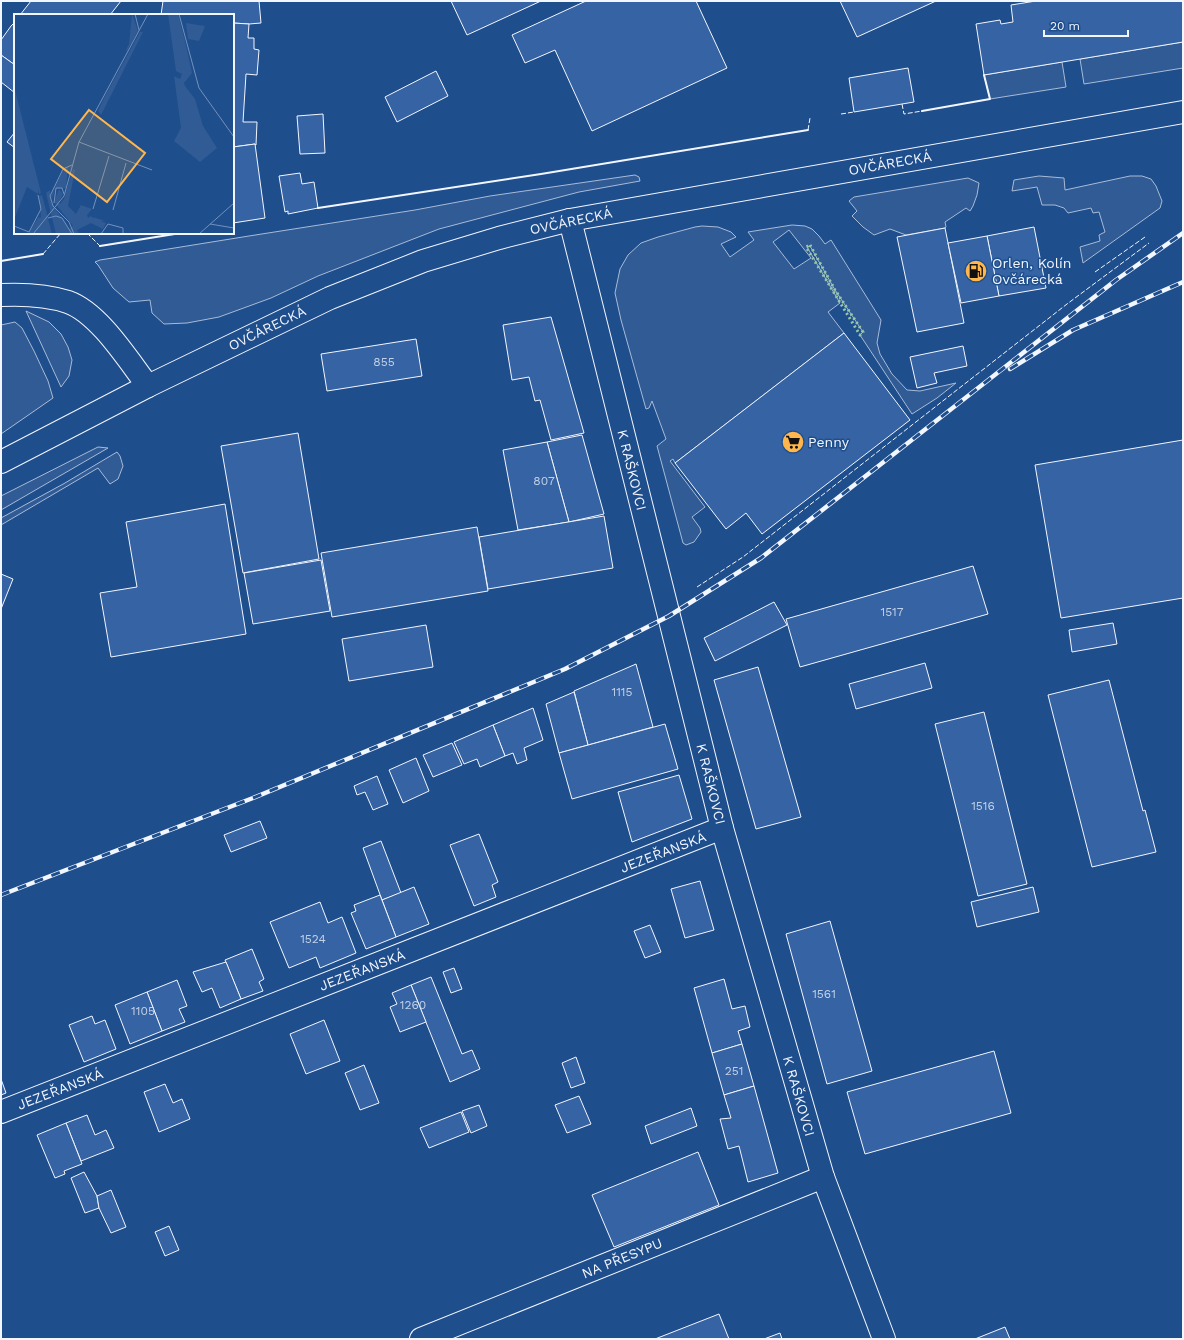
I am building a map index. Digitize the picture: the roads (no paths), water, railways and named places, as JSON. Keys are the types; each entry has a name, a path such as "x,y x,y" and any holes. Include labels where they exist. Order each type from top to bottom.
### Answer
{"street":[{"name":"OVČÁRECKÁ","path":"1,462 148,386 330,298 423,261 499,238 570,220 1183,112"},
{"name":"K RAŠKOVCI","path":"570,220 722,828 823,1177 884,1339"},
{"path":"1,295 18,294 46,296 69,302 88,314 107,332 148,386"},
{"name":"JEZEŘANSKÁ","path":"1,1112 722,828"},
{"name":"NA PŘESYPU","path":"421,1339 823,1177"}],"railway":[{"path":"1,895 253,798 565,669 669,616 761,558 1116,280 1183,233"},
{"path":"1010,369 1073,330 1183,282"}],"place":[{"name":"Orlen, Kolín Ovčárecká","path":"976,271"},
{"name":"Penny","path":"793,442"}]}
